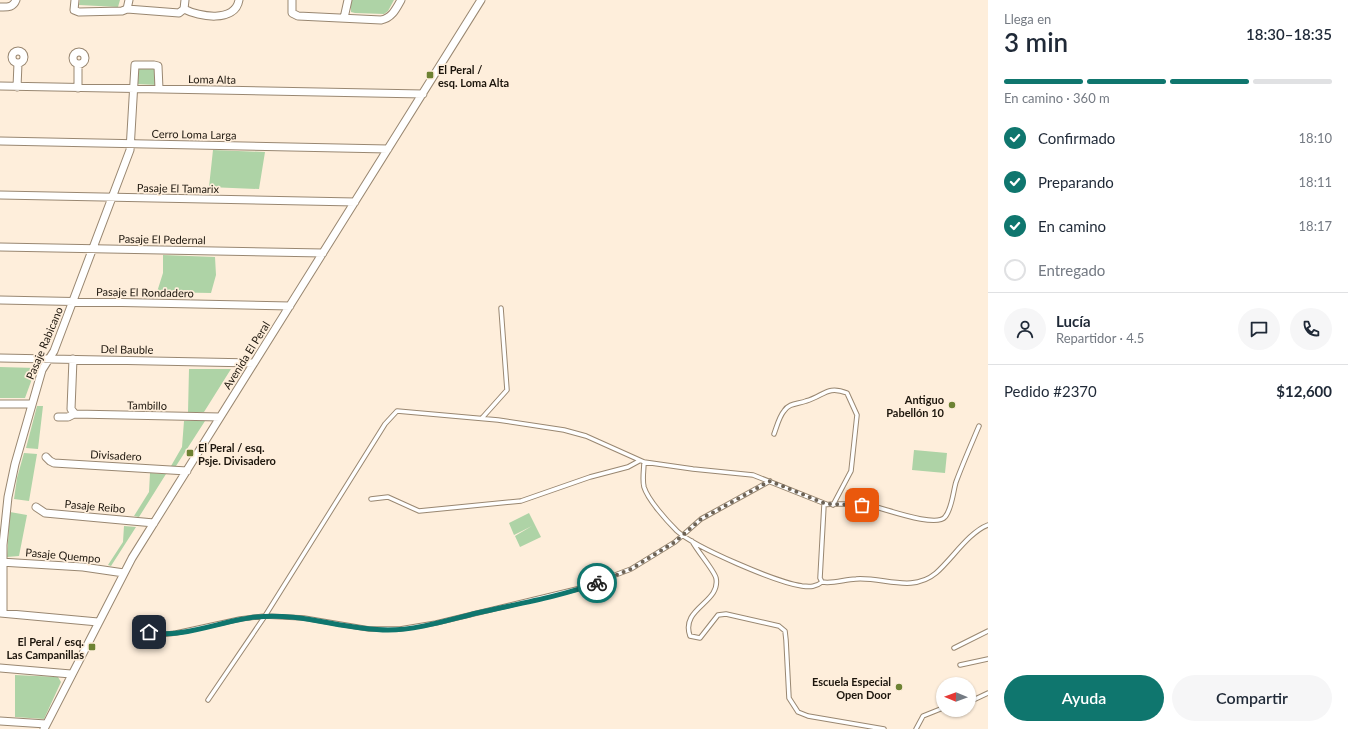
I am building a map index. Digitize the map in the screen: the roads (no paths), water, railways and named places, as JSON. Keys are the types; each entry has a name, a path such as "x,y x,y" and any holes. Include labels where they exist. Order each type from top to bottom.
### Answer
{"street":[{"path":"0,7 9,7 15,3 16,0"},
{"path":"75,0 74,10 79,12 122,11 127,9 179,12 184,9 208,16 230,14 236,10 239,0"},
{"path":"127,9 129,0"},
{"path":"184,9 186,0"},
{"path":"292,0 292,13 298,16 388,19 402,0"},
{"path":"344,18 348,0"},
{"name":"Avenida El Peral","path":"45,727 124,573 481,0"},
{"path":"17,87 18,63 14,61 12,56 18,51"},
{"name":"Pasaje Rabicano","path":"2,613 1,562 8,497 42,370 54,351 131,144 134,67 139,64 158,66 159,89"},
{"path":"78,65 78,88"},
{"name":"Loma Alta","path":"0,86 423,94"},
{"name":"Cerro Loma Larga","path":"0,141 388,149"},
{"name":"Pasaje El Tamarix","path":"0,195 355,202"},
{"name":"Pasaje El Pedernal","path":"0,247 323,253"},
{"name":"Pasaje El Rondadero","path":"0,300 290,306"},
{"name":"Del Bauble","path":"0,358 254,363"},
{"path":"73,359 71,409 74,414"},
{"path":"0,404 32,404"},
{"name":"Tambillo","path":"58,417 68,417 74,414 220,417"},
{"name":"Divisadero","path":"46,457 50,461 54,462 187,471"},
{"name":"Pasaje Reibo","path":"36,506 45,513 154,523"},
{"name":"Pasaje Quempo","path":"1,562 83,567 124,573"},
{"path":"2,613 98,622"},
{"path":"0,668 71,674"},
{"path":"0,721 45,727"}],"lane":[{"path":"482,418 507,390 501,308"},
{"path":"774,434 784,411 788,406 808,401 827,391 838,390 847,393 857,415 851,471 833,505"},
{"path":"208,700 265,616 364,457 394,413 404,410 482,418 571,432 644,462 693,469 748,474 770,481 826,504 868,505 911,518 937,521 942,520 947,513 959,476 979,426"},
{"path":"371,499 388,497 419,511 521,500 590,477 632,466 639,460"},
{"path":"644,462 643,479 646,491 668,522 683,535 692,541 751,568 800,586 814,586 822,582 856,579 909,584 922,582 934,574 975,533 988,525"},
{"path":"149,632 159,635 176,634 265,616 304,618 369,629 388,630 436,622 581,588 631,569 683,535 701,519 770,481"},
{"path":"822,582 820,576 823,508 826,504"},
{"path":"692,541 697,552 715,576 716,582 712,594 688,621 690,636 700,638 718,616 726,614 779,626 785,631 789,698 798,712 808,716 884,729"},
{"path":"954,648 988,631"},
{"path":"960,664 988,659"},
{"path":"976,699 988,693"},
{"path":"916,729 923,716 936,711"}],"place":[{"name":"El Peral / esq. Loma Alta","path":"430,75"},
{"name":"Antiguo Pabellón 10","path":"952,405"},
{"name":"El Peral / esq. Psje. Divisadero","path":"190,453"},
{"name":"El Peral / esq. Las Campanillas","path":"92,647"},
{"name":"Escuela Especial Open Door","path":"899,687"}]}
